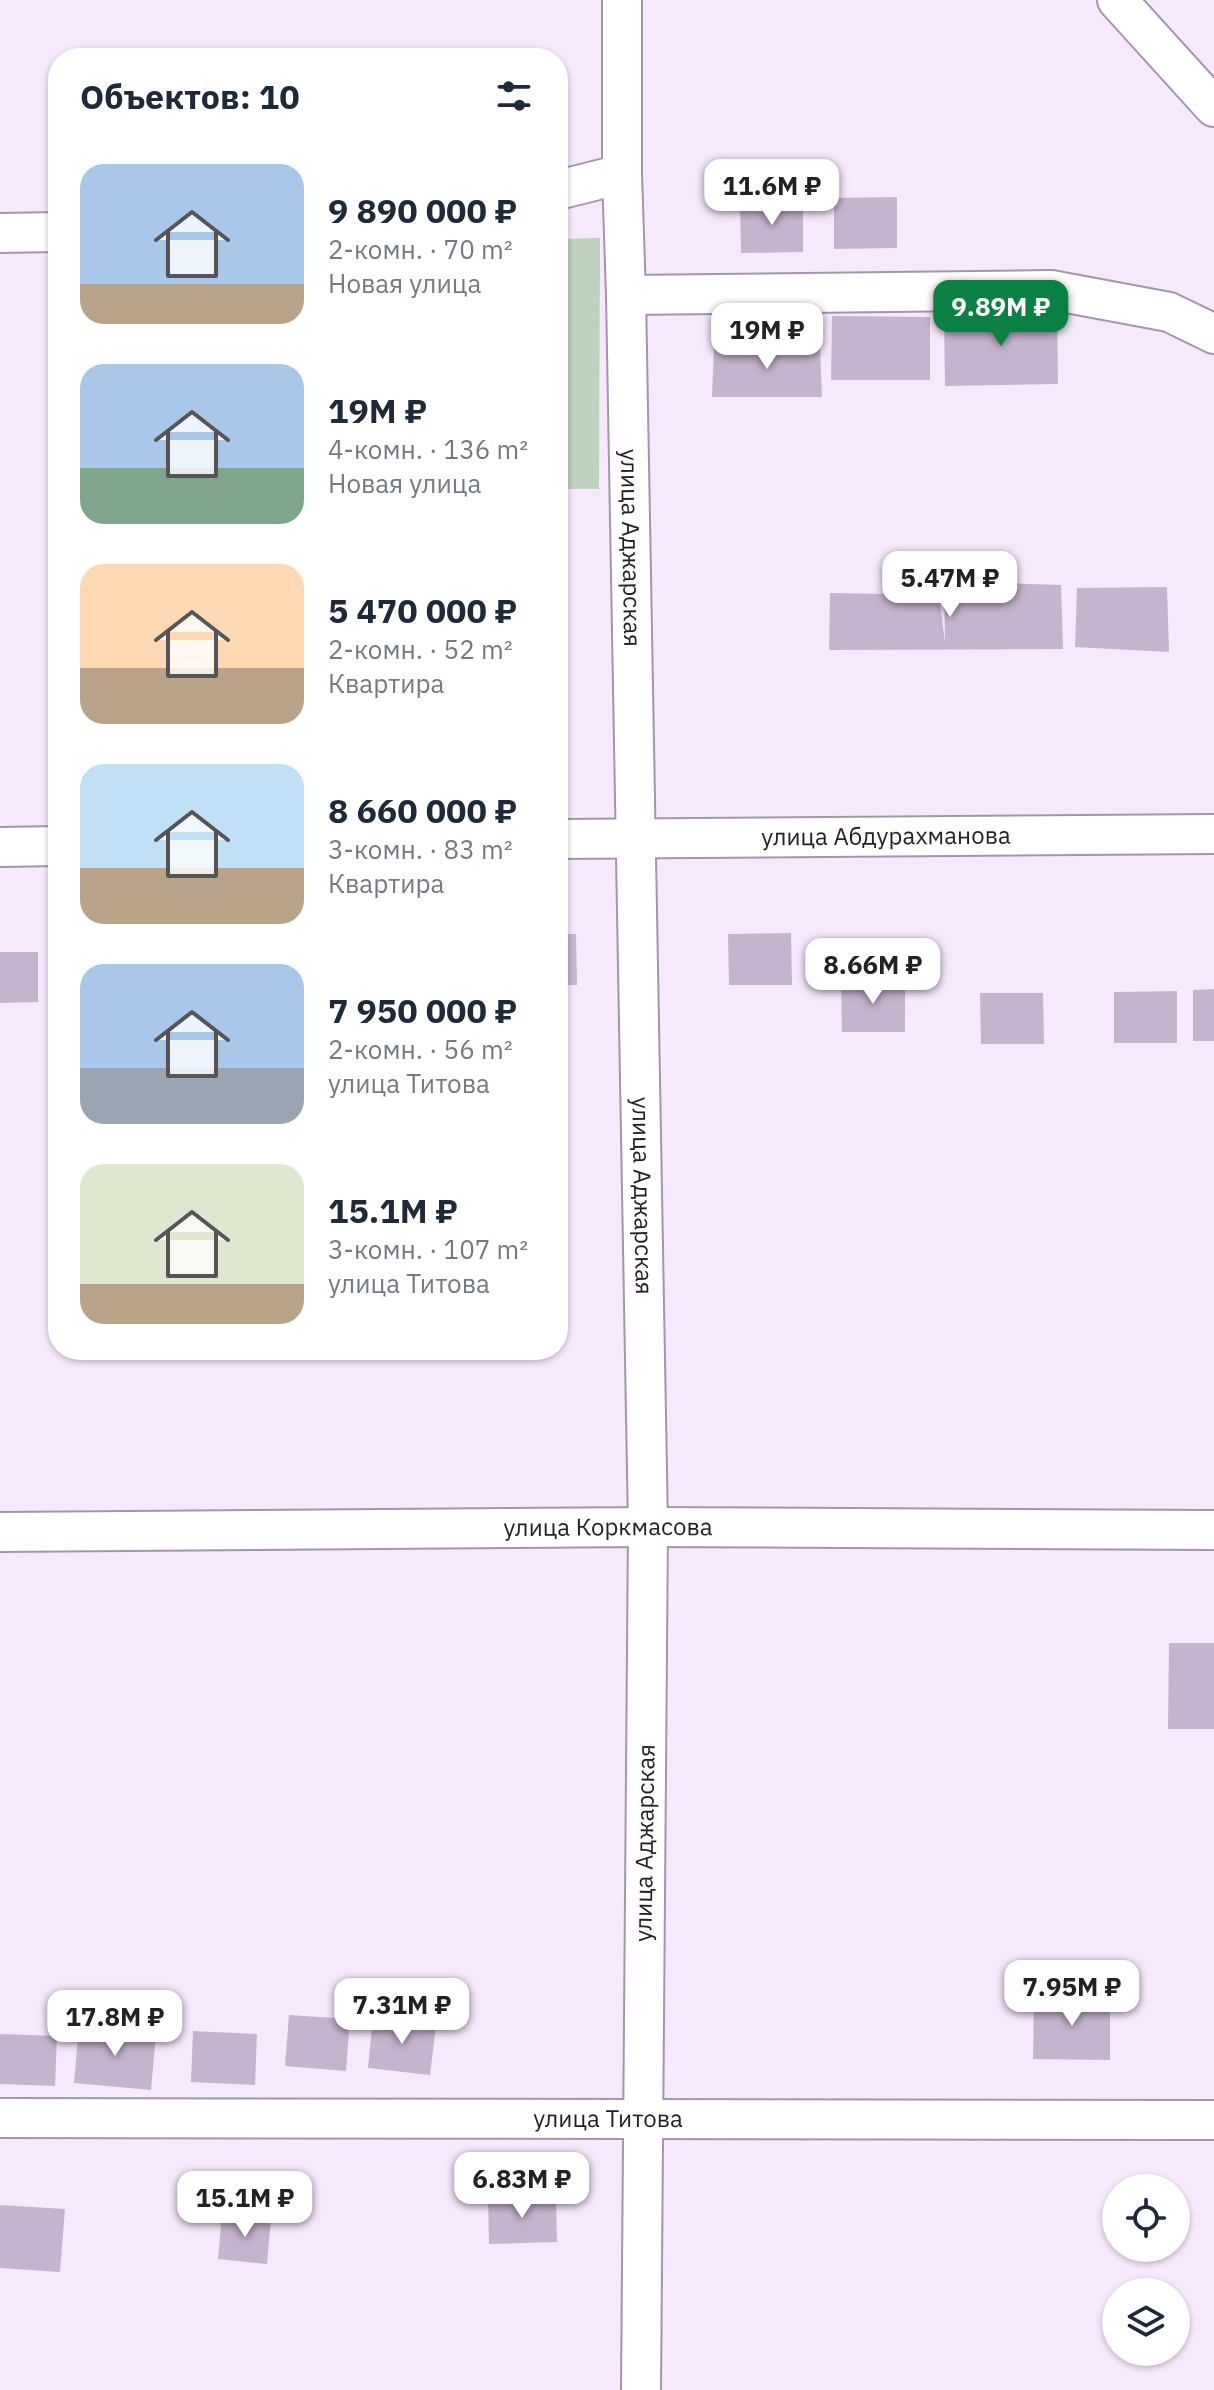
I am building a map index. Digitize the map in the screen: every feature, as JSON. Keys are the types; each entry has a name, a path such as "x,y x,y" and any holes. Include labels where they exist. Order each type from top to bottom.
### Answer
{"street":[{"name":"улица Аджарская","path":"622,0 622,174 648,1527 641,2390"},
{"path":"1117,0 1214,107"},
{"path":"568,188 622,174"},
{"path":"0,233 48,232"},
{"path":"626,295 1051,290 1169,312 1214,334"},
{"name":"улица Абдурахманова","path":"568,839 1214,834"},
{"path":"0,847 48,846"},
{"name":"улица Коркмасова","path":"0,1532 648,1527 1214,1530"},
{"name":"улица Титова","path":"0,2118 1214,2120"}],"green space":[{"path":"600,238 599,489 568,489 568,239"}],"building":[{"path":"897,197 897,248 834,249 834,198"},
{"path":"803,201 803,252 741,253 740,202"},
{"path":"1057,311 1058,384 945,386 944,312"},
{"path":"832,316 930,317 930,380 831,380"},
{"path":"714,345 820,345 822,397 712,397"},
{"path":"944,581 1061,585 1063,649 829,650 830,593 939,595 945,643"},
{"path":"1167,587 1169,652 1075,647 1077,588"},
{"path":"791,933 792,985 729,985 728,934"},
{"path":"568,934 576,934 577,985 568,985"},
{"path":"0,952 38,952 38,1002 0,1003"},
{"path":"905,980 905,1032 842,1032 841,981"},
{"path":"1214,989 1214,1041 1193,1041 1193,990"},
{"path":"1177,991 1177,1043 1114,1043 1114,992"},
{"path":"980,993 1043,993 1044,1044 981,1044"},
{"path":"1169,1643 1214,1643 1214,1729 1168,1729"},
{"path":"1034,1996 1110,1996 1110,2060 1033,2059"},
{"path":"289,2015 350,2019 346,2071 285,2066"},
{"path":"373,2018 436,2025 430,2075 368,2068"},
{"path":"79,2026 156,2033 151,2090 74,2083"},
{"path":"193,2031 257,2034 255,2085 191,2082"},
{"path":"0,2034 57,2036 55,2086 0,2084"},
{"path":"556,2195 557,2242 489,2244 488,2197"},
{"path":"0,2205 65,2209 60,2272 0,2268"},
{"path":"222,2214 271,2218 267,2264 218,2259"}]}
